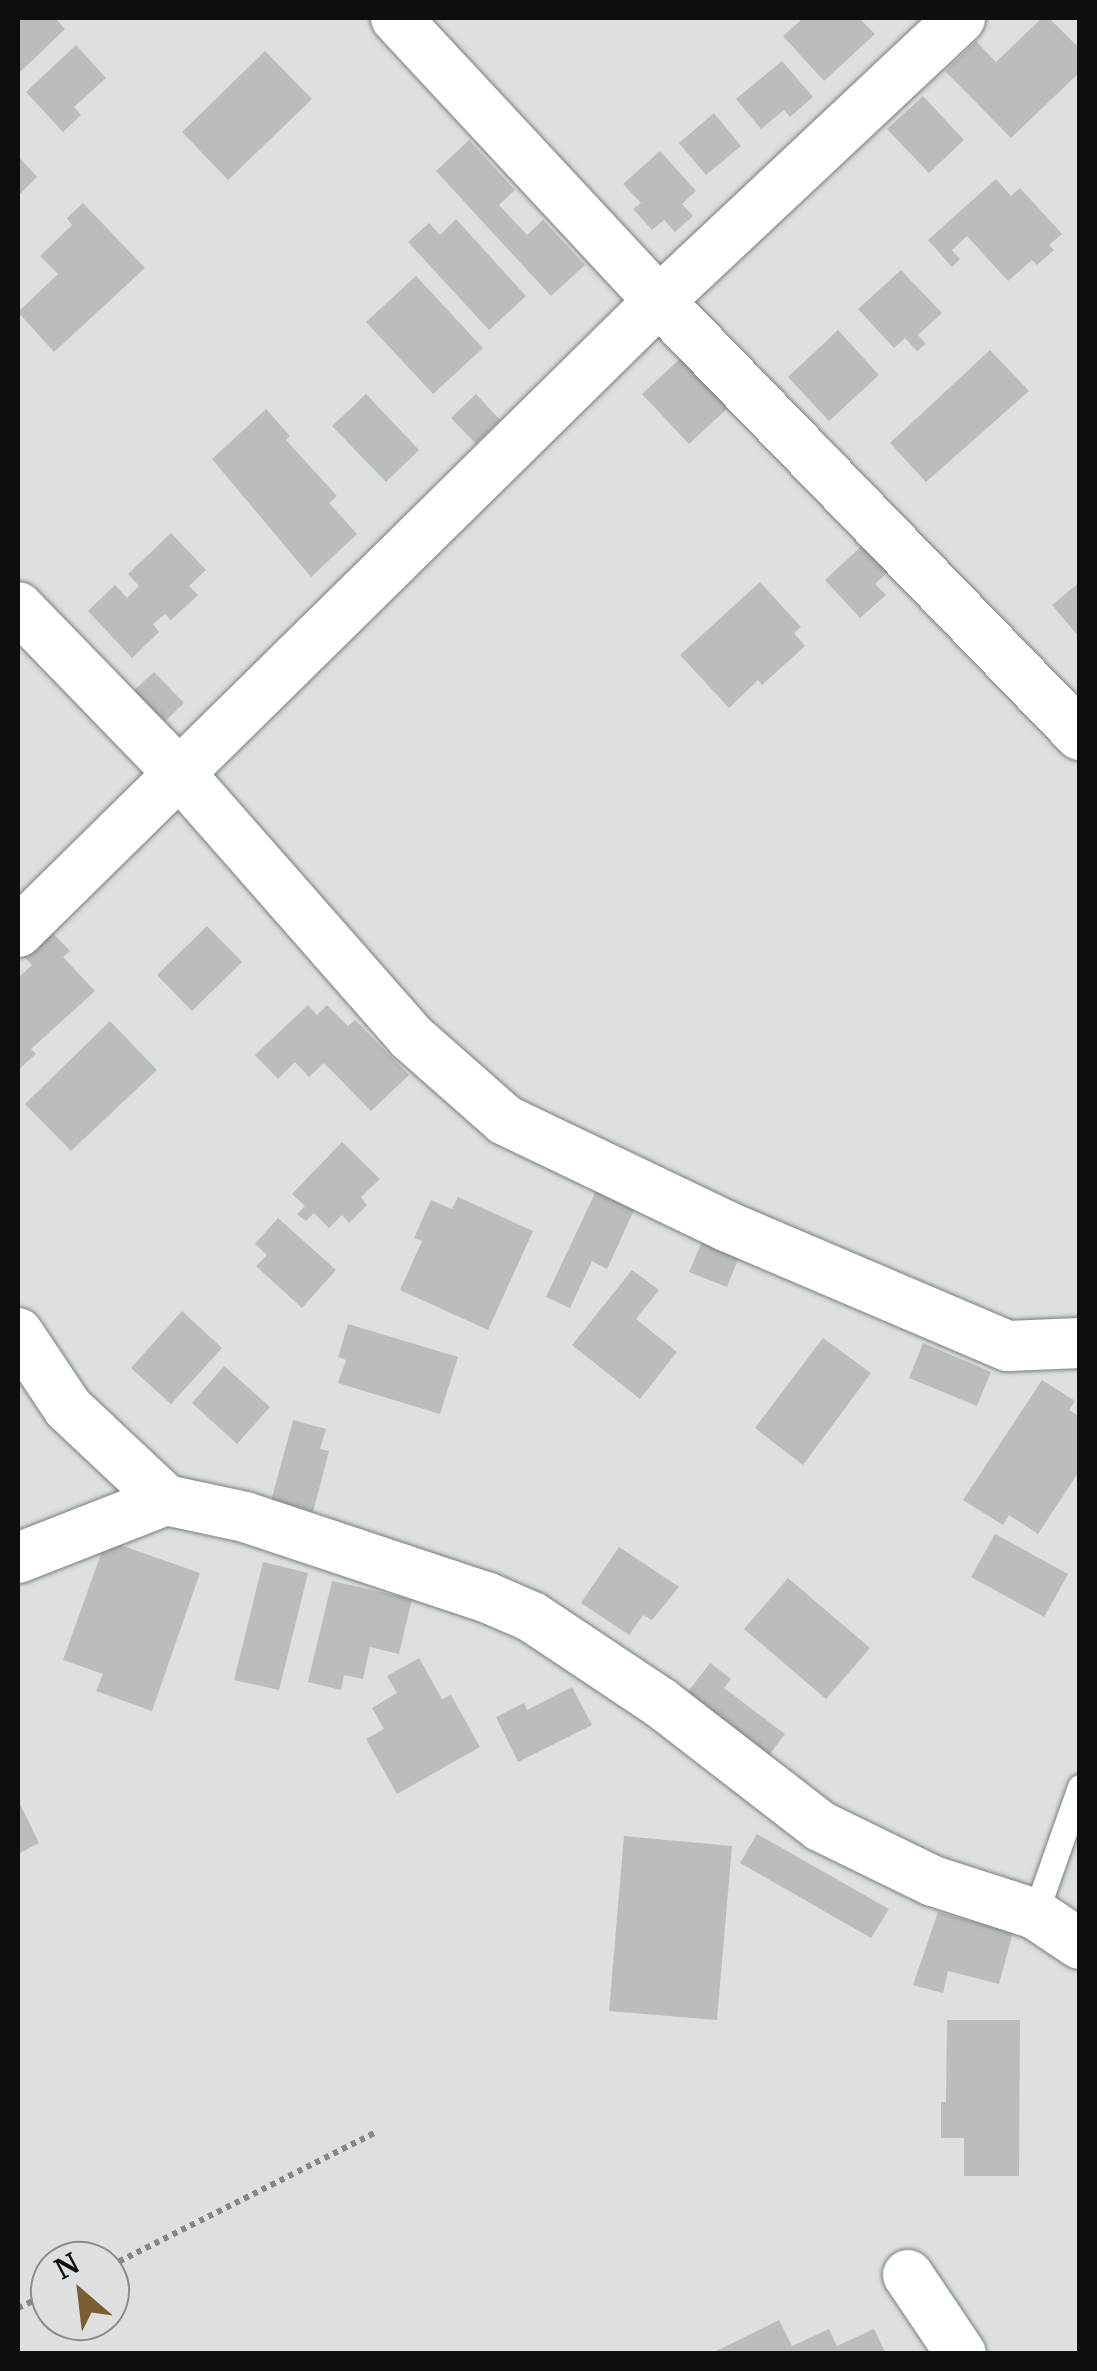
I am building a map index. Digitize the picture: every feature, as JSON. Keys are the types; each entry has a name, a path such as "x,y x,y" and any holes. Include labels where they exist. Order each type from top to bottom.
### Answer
{"street":[{"path":"396,18 659,300 1080,735"},
{"path":"18,932 659,300 960,18"},
{"path":"18,607 181,775 412,1036 506,1120 726,1226 1008,1346 1080,1343"},
{"path":"18,1333 68,1408 166,1500 245,1517 486,1597 532,1618 661,1703 820,1826 933,1881 1035,1914 1080,1944"},
{"path":"18,1558 166,1500"},
{"path":"908,2274 962,2354"}],"lane":[{"path":"1035,1914 1080,1787"}],"path":[{"path":"130,2256 374,2133"}],"building":[{"path":"18,18 55,18 65,29 18,74"},
{"path":"803,18 859,18 875,34 824,81 783,36"},
{"path":"1042,18 1049,18 1080,49 1080,72 1011,138 945,71 976,41 996,62"},
{"path":"76,45 106,78 74,107 81,115 63,132 26,92"},
{"path":"265,51 312,99 228,180 182,132"},
{"path":"782,61 813,97 790,117 784,110 761,129 736,99"},
{"path":"923,96 964,140 929,173 887,129"},
{"path":"714,113 741,146 706,175 679,143"},
{"path":"469,140 515,190 499,205 527,235 543,220 585,265 551,296 436,171"},
{"path":"660,151 696,191 682,204 693,216 675,232 664,220 652,230 633,209 641,203 623,184"},
{"path":"18,156 37,177 18,196"},
{"path":"996,179 1011,196 1020,188 1062,234 1049,245 1054,250 1037,265 1032,260 1008,281 967,236 952,250 960,259 952,267 928,240"},
{"path":"83,203 145,268 54,352 18,312 58,274 40,256 72,225 67,218"},
{"path":"456,219 526,296 489,330 408,242 429,223 440,235"},
{"path":"901,270 942,313 918,335 926,344 917,351 905,338 894,348 858,309"},
{"path":"416,276 483,348 433,394 366,322"},
{"path":"838,330 879,375 829,421 788,377"},
{"path":"990,350 1029,391 926,482 890,443"},
{"path":"683,356 730,406 689,444 642,394"},
{"path":"366,394 419,450 386,482 332,426"},
{"path":"476,394 500,420 476,444 451,418"},
{"path":"266,409 290,436 286,440 337,496 329,503 357,534 311,577 212,459"},
{"path":"171,533 206,570 189,586 198,595 171,620 165,614 153,624 159,632 132,658 88,611 115,585 127,598 139,586 128,574"},
{"path":"866,542 891,569 875,584 886,595 860,618 825,580"},
{"path":"760,582 801,627 794,633 805,646 762,685 758,680 729,708 680,655"},
{"path":"1080,582 1080,638 1052,605"},
{"path":"154,672 184,703 159,727 129,695"},
{"path":"46,926 70,951 63,957 95,991 31,1049 36,1054 18,1070 18,978 32,965 19,951"},
{"path":"207,926 242,962 192,1011 157,975"},
{"path":"308,1005 317,1015 327,1005 348,1026 355,1020 409,1075 371,1111 324,1063 309,1077 295,1062 278,1079 255,1055"},
{"path":"110,1021 157,1070 71,1151 25,1104"},
{"path":"342,1142 380,1179 361,1197 367,1205 349,1223 342,1215 329,1228 314,1213 306,1221 297,1214 305,1206 292,1194"},
{"path":"596,1191 635,1208 607,1269 592,1261 570,1308 546,1297"},
{"path":"458,1197 533,1231 488,1330 400,1290 422,1241 414,1238 431,1200 452,1209"},
{"path":"278,1218 336,1270 302,1308 256,1266 267,1255 255,1244"},
{"path":"704,1237 741,1252 727,1287 689,1272"},
{"path":"632,1270 659,1290 636,1319 677,1352 640,1399 572,1345"},
{"path":"182,1311 222,1348 171,1404 131,1368"},
{"path":"348,1324 458,1357 440,1414 338,1383 346,1360 338,1357"},
{"path":"823,1338 871,1373 803,1465 755,1428"},
{"path":"923,1343 991,1372 977,1406 909,1378"},
{"path":"224,1366 270,1407 237,1444 192,1403"},
{"path":"1042,1380 1075,1401 1069,1410 1080,1417 1080,1470 1038,1534 1009,1515 1003,1525 963,1500"},
{"path":"293,1420 326,1429 320,1449 329,1451 313,1512 271,1501"},
{"path":"995,1534 1068,1574 1044,1617 971,1577"},
{"path":"106,1540 200,1573 152,1711 96,1691 103,1674 63,1660"},
{"path":"619,1547 679,1587 652,1620 643,1615 629,1635 581,1603"},
{"path":"263,1562 308,1573 279,1690 234,1680"},
{"path":"788,1578 870,1648 826,1699 744,1629"},
{"path":"332,1581 412,1599 399,1654 370,1647 363,1679 344,1675 341,1690 308,1682"},
{"path":"419,1658 442,1699 451,1695 480,1747 397,1794 366,1739 384,1729 372,1708 397,1693 387,1676"},
{"path":"710,1663 731,1679 724,1688 785,1734 760,1767 677,1706"},
{"path":"572,1687 592,1725 518,1762 496,1717 524,1703 527,1710"},
{"path":"18,1800 39,1843 18,1854"},
{"path":"757,1834 889,1909 871,1938 740,1863"},
{"path":"624,1836 732,1846 717,2020 609,2011"},
{"path":"938,1912 1013,1932 999,1984 948,1971 943,1993 913,1985"},
{"path":"947,2020 1020,2020 1019,2176 964,2176 964,2138 941,2138 941,2102 946,2102"},
{"path":"779,2320 792,2346 829,2329 837,2346 874,2329 886,2354 710,2354"}]}
